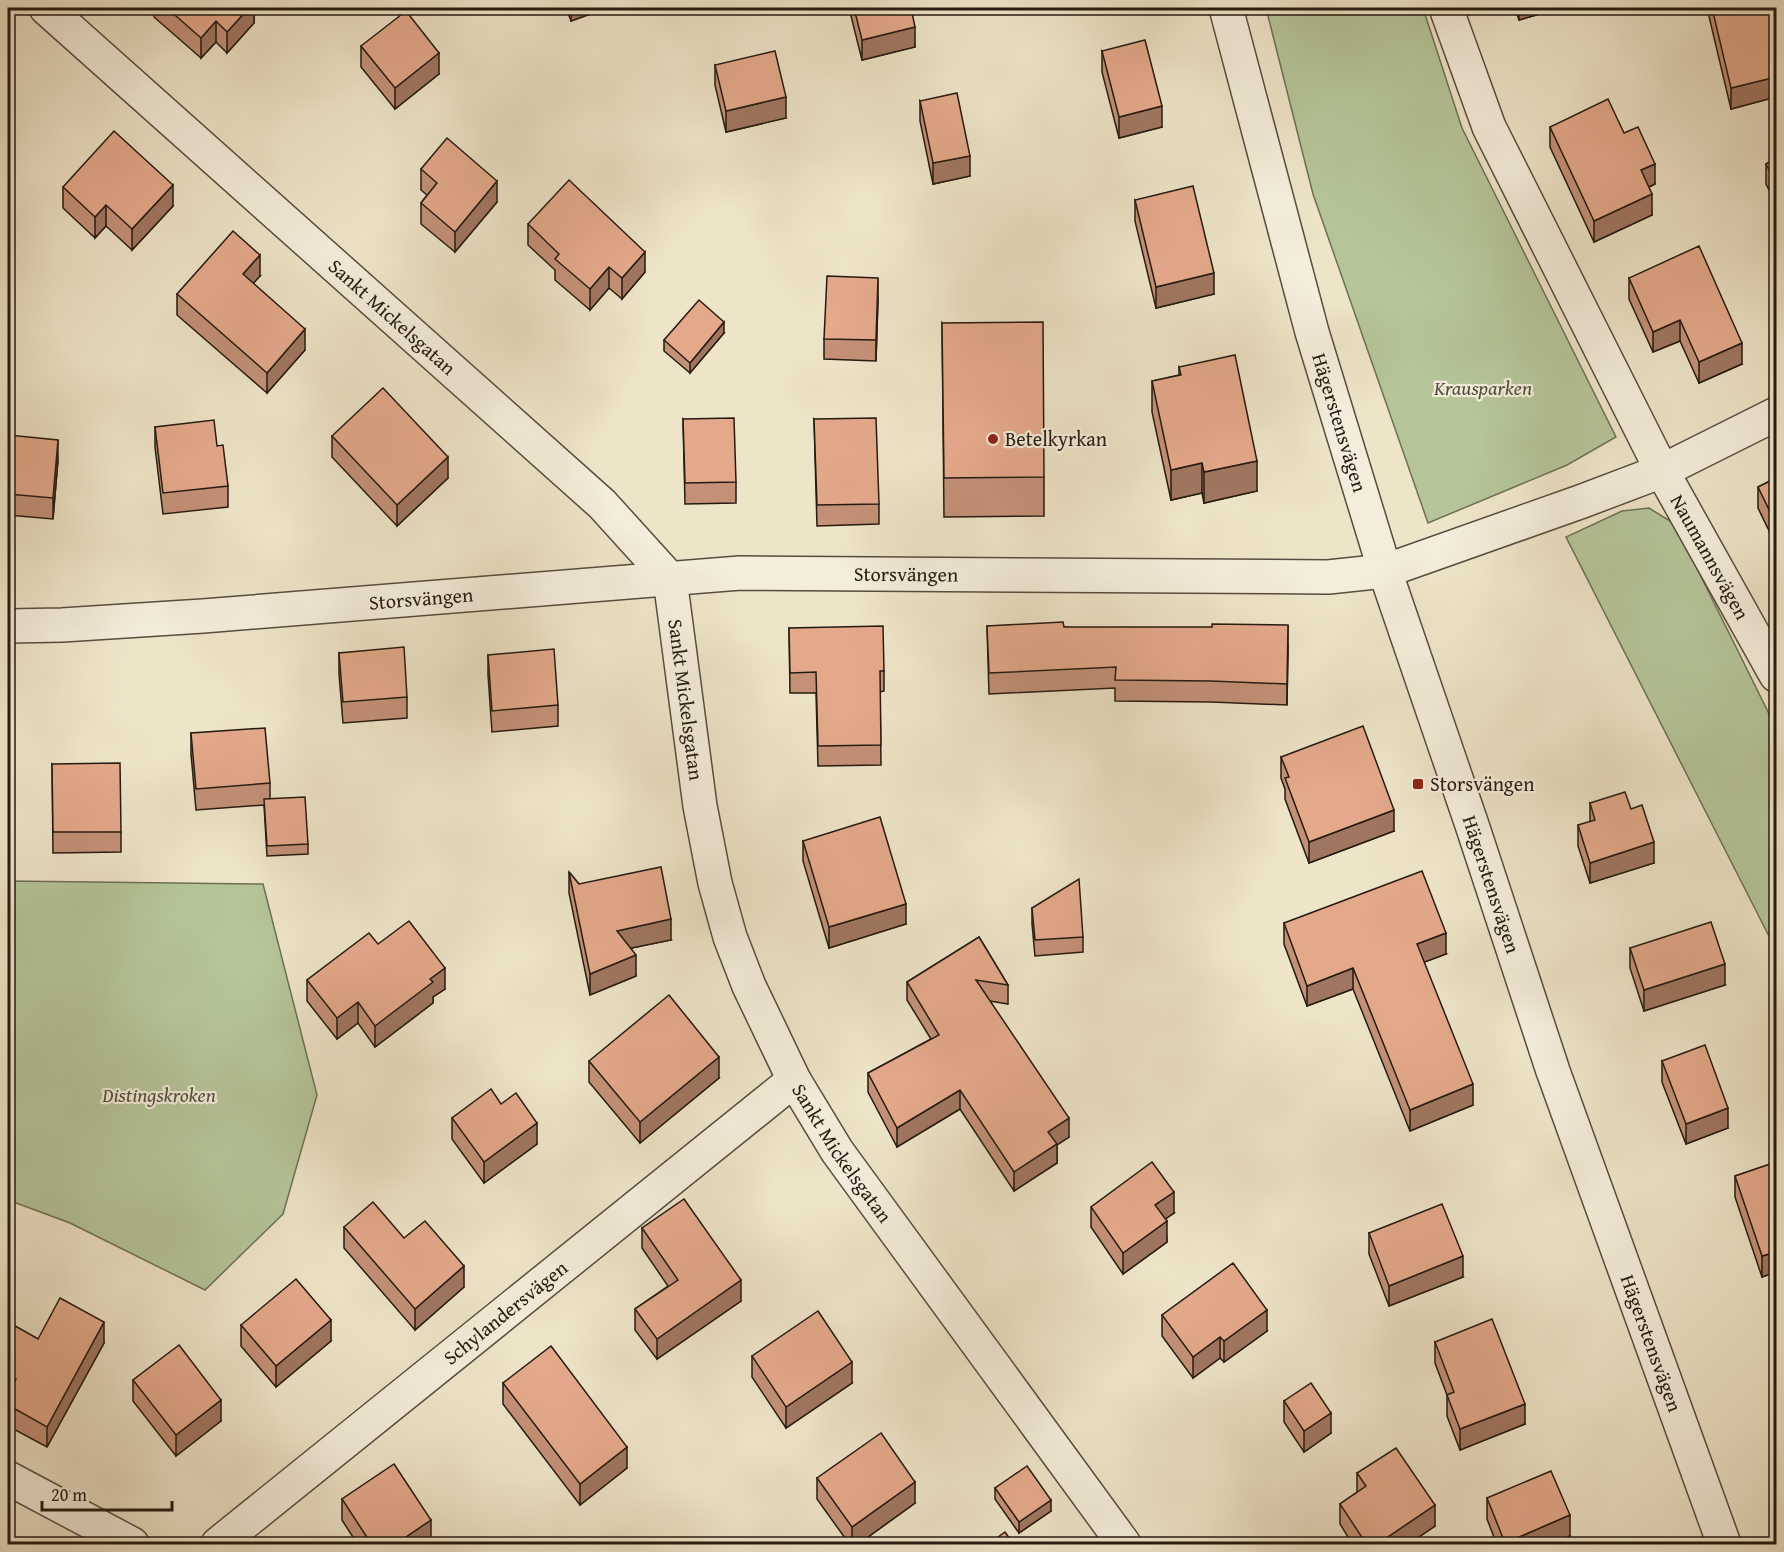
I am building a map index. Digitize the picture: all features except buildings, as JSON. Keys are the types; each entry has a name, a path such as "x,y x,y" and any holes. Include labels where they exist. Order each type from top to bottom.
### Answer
{"street":[{"name":"Sankt Mickelsgatan","path":"46,8 602,504 670,579 700,806 715,883 730,937 748,986 794,1080 837,1151 1124,1545"},
{"name":"Hägerstensvägen","path":"1226,8 1312,332 1385,572 1476,836 1553,1071 1724,1545"},
{"path":"1446,8 1489,127 1662,471"},
{"name":"Storsvängen","path":"8,626 203,616 740,573 1328,577 1385,572 1662,471 1776,414"},
{"name":"Naumannsvägen","path":"1662,471 1776,675"},
{"name":"Schylandersvägen","path":"218,1545 794,1080"},
{"path":"8,1478 132,1545"}],"green space":[{"name":"Krausparken","path":"1266,8 1423,8 1462,128 1616,437 1567,465 1428,523 1313,194"},
{"path":"1649,508 1675,524 1776,728 1776,950 1566,537 1622,511"},
{"name":"Distingskroken","path":"8,881 263,884 317,1095 283,1214 205,1290 70,1223 8,1200"}],"place":[{"name":"Betelkyrkan","path":"993,439"},
{"name":"Storsvängen","path":"1418,784"}]}
